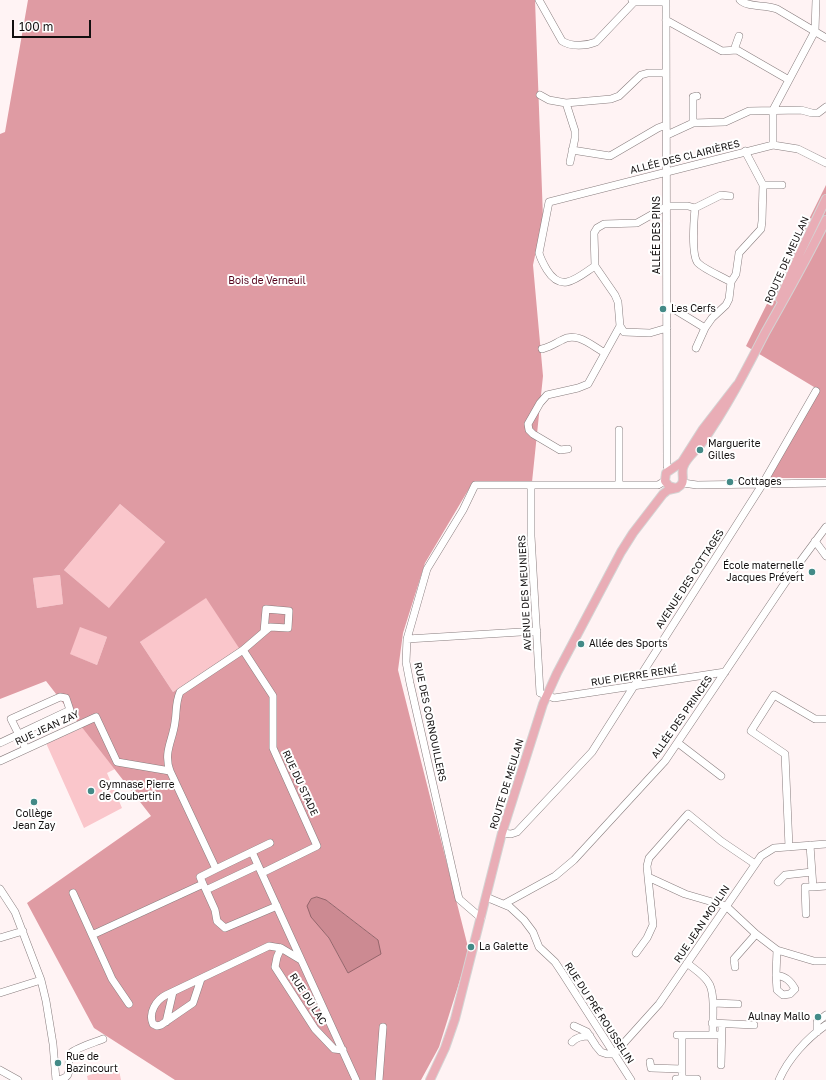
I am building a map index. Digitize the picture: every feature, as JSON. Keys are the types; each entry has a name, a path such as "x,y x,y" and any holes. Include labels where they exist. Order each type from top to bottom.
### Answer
{"main road":[{"name":"ROUTE DE MEULAN","path":"767,331 796,261 826,199"},
{"name":"ROUTE DE MEULAN","path":"436,1080 445,1063 454,1036 504,833 548,696 624,555 657,501 668,490 681,482 685,464 707,434 737,385 826,220"},
{"name":"ROUTE DE MEULAN","path":"670,470 682,462 703,429 737,385"},
{"path":"670,470 679,470 681,482 671,487 665,482 665,476 670,470"},
{"name":"ROUTE DE MEULAN","path":"663,494 665,482"},
{"name":"ROUTE DE MEULAN","path":"430,1080 450,1036 481,918 488,898"}],"street":[{"path":"539,0 562,41 568,44 589,45 596,42 633,1 666,1"},
{"path":"740,0 745,4 770,6 777,9 826,38"},
{"path":"773,145 772,110 815,31 816,0"},
{"name":"ALLÉE DES PINS","path":"666,1 667,466 670,470"},
{"path":"666,20 722,50 738,50 789,80"},
{"path":"734,50 738,36"},
{"path":"540,95 549,100 566,103 611,99 619,96 641,74 666,73"},
{"path":"693,122 693,98 697,96"},
{"path":"566,103 575,138 570,162"},
{"path":"667,135 693,122 725,122 749,111 801,110 812,113 818,112 826,107"},
{"path":"572,150 610,156 658,128 666,125"},
{"name":"ALLÉE DES CLAIRIÈRES","path":"595,266 574,280 568,282 562,283 553,280 539,253 549,202 773,145 798,149 826,162"},
{"path":"696,348 705,328 712,318 726,305 729,299 731,282 736,274 739,253 761,229 763,185 745,151"},
{"path":"763,185 782,185"},
{"path":"667,328 650,333 624,332 620,326 618,302 615,295 595,266 594,233 597,228 604,224 637,223 667,206 688,206 695,208 721,195 730,196"},
{"path":"695,208 695,257 698,263 731,282"},
{"path":"667,308 672,308 705,328"},
{"path":"568,449 560,450 533,434 529,430 528,424 540,403 547,395 578,388 588,384 620,326"},
{"path":"542,349 550,348 566,337 573,336 580,338 605,353"},
{"name":"AVENUE DES COTTAGES","path":"504,833 514,834 517,832 592,752 762,485 816,391"},
{"path":"619,430 619,485"},
{"path":"531,485 658,485 665,482"},
{"path":"681,482 697,485 826,483"},
{"name":"RUE DES CORNOUILLERS","path":"481,918 459,899 410,683 406,662 407,639 427,569 463,510 475,485 531,485"},
{"name":"AVENUE DES MEUNIERS","path":"531,485 531,536 540,693 548,696"},
{"path":"654,485 658,492 657,501"},
{"name":"ALLÉE DES PRINCES","path":"504,904 555,876 574,860 666,761 826,527"},
{"path":"815,541 826,556"},
{"path":"216,869 167,763 167,755 176,722 176,700 180,692 243,650 270,627 288,628 289,611 266,609 264,632"},
{"path":"407,639 537,631"},
{"name":"RUE DU STADE","path":"243,650 273,696 273,748 317,846 262,873"},
{"name":"RUE PIERRE RENÉ","path":"548,696 554,698 726,672"},
{"path":"788,847 785,754 751,731 774,695 815,719 826,719"},
{"path":"0,743 19,734 70,710 66,698 60,697 11,719 19,734 26,749"},
{"name":"RUE JEAN ZAY","path":"0,761 96,717 117,762 170,771"},
{"path":"678,742 721,776"},
{"path":"636,953 647,938 653,925 647,866 649,858 688,814 721,841 755,864"},
{"path":"270,843 200,877 215,910 217,921 225,928 277,906"},
{"name":"RUE JEAN MOULIN","path":"614,1054 659,1004 761,856 774,848 826,844"},
{"path":"810,845 814,887"},
{"path":"252,852 257,866 262,873 356,1080"},
{"path":"92,935 257,866"},
{"path":"778,882 785,875 812,872"},
{"path":"648,877 685,894 726,906 756,934 777,950 814,961 826,961"},
{"path":"806,914 805,887 826,886"},
{"path":"0,889 15,912 40,980 46,1001 53,1044 56,1080 66,1077 70,1071 69,1057 72,1052 104,1039"},
{"path":"73,894 112,979 129,1004"},
{"name":"RUE DU PRÉ ROUSSELIN","path":"488,898 510,907 524,920 533,932 539,948 555,962 631,1080"},
{"path":"0,938 23,931"},
{"path":"726,959 734,963 756,934"},
{"path":"201,979 193,1003 166,1022 156,1026 152,1024 151,1013 161,998 269,946 288,951 301,960"},
{"name":"RUE DU LAC","path":"281,948 276,957 276,967 281,977 315,1029 334,1049 343,1050"},
{"path":"776,974 777,950"},
{"path":"687,963 710,983 713,991 712,1035"},
{"path":"0,993 40,980"},
{"path":"166,1022 173,992"},
{"path":"713,1003 738,1004"},
{"path":"816,1032 817,1022 826,1015"},
{"path":"712,1023 754,1025"},
{"path":"721,1065 722,1024"},
{"path":"779,1080 793,1057 816,1032 826,1025"},
{"path":"574,1026 588,1032 601,1052 614,1054"},
{"path":"380,1080 383,1027"},
{"path":"697,1079 678,1079 680,1035 721,1035"},
{"path":"572,1042 577,1038 590,1036"},
{"path":"650,1062 651,1068 679,1068"},
{"path":"0,1070 18,1080"}],"shaded area":[{"path":"120,504 165,542 110,609 64,570"},
{"path":"60,575 63,604 37,608 33,578"},
{"path":"206,597 240,648 173,692 140,642"},
{"path":"80,626 107,637 97,665 69,654"},
{"name":"Gymnase Pierre de Coubertin","path":"94,723 117,768 107,773 122,808 84,828 46,743"},
{"path":"317,897 326,900 378,940 381,954 348,973 329,938 311,917 307,906 311,899"},
{"path":"118,1065 121,1080 88,1080 87,1076"}],"green space":[{"name":"Bois de Verneuil","path":"28,0 535,0 543,218 533,265 543,376 532,482 473,482 425,563 403,633 398,670 469,951 439,1047 421,1080 175,1080 94,1028 27,903 151,816 46,681 0,699 0,134 5,132","holes":["120,504 165,542 109,608 64,570","60,575 63,604 37,608 33,578","206,598 239,648 173,692 140,642","80,627 107,637 97,665 70,654","326,900 378,940 348,973 329,938 321,928"]},
{"path":"826,185 826,478 768,478 819,390 746,346"}],"place":[{"name":"Les Cerfs","path":"663,309"},
{"name":"Marguerite Gilles","path":"700,450"},
{"name":"Cottages","path":"730,482"},
{"name":"École maternelle Jacques Prévert","path":"812,572"},
{"name":"Allée des Sports","path":"581,644"},
{"name":"Gymnase Pierre de Coubertin","path":"91,791"},
{"name":"Collège Jean Zay","path":"34,802"},
{"name":"La Galette","path":"471,947"},
{"name":"Aulnay Mallo","path":"818,1017"},
{"name":"Rue de Bazincourt","path":"58,1063"}]}
